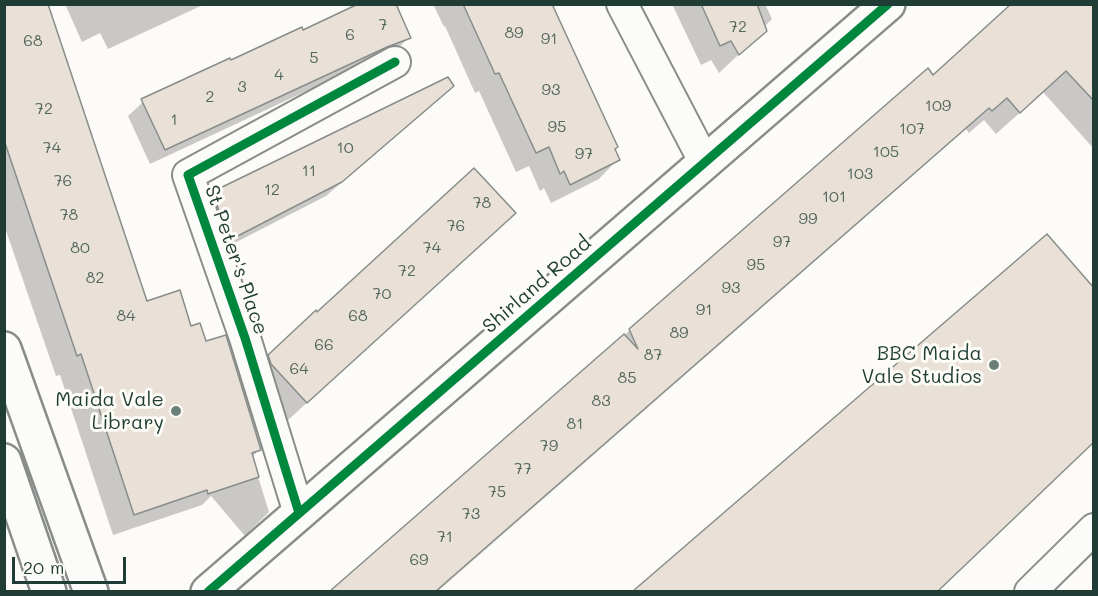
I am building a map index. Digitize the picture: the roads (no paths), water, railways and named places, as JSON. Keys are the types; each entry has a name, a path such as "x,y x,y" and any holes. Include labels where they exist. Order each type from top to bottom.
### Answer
{"main road":[{"name":"Shirland Road","path":"208,591 888,4"},
{"path":"4,349 91,591"},
{"path":"4,461 49,591"}],"street":[{"path":"622,4 705,164"},
{"name":"St Peter's Place","path":"299,513 245,338 188,175 395,62"},
{"path":"1030,591 1094,530"}],"place":[{"name":"BBC Maida Vale Studios","path":"994,365"},
{"name":"Maida Vale Library","path":"176,411"}]}
